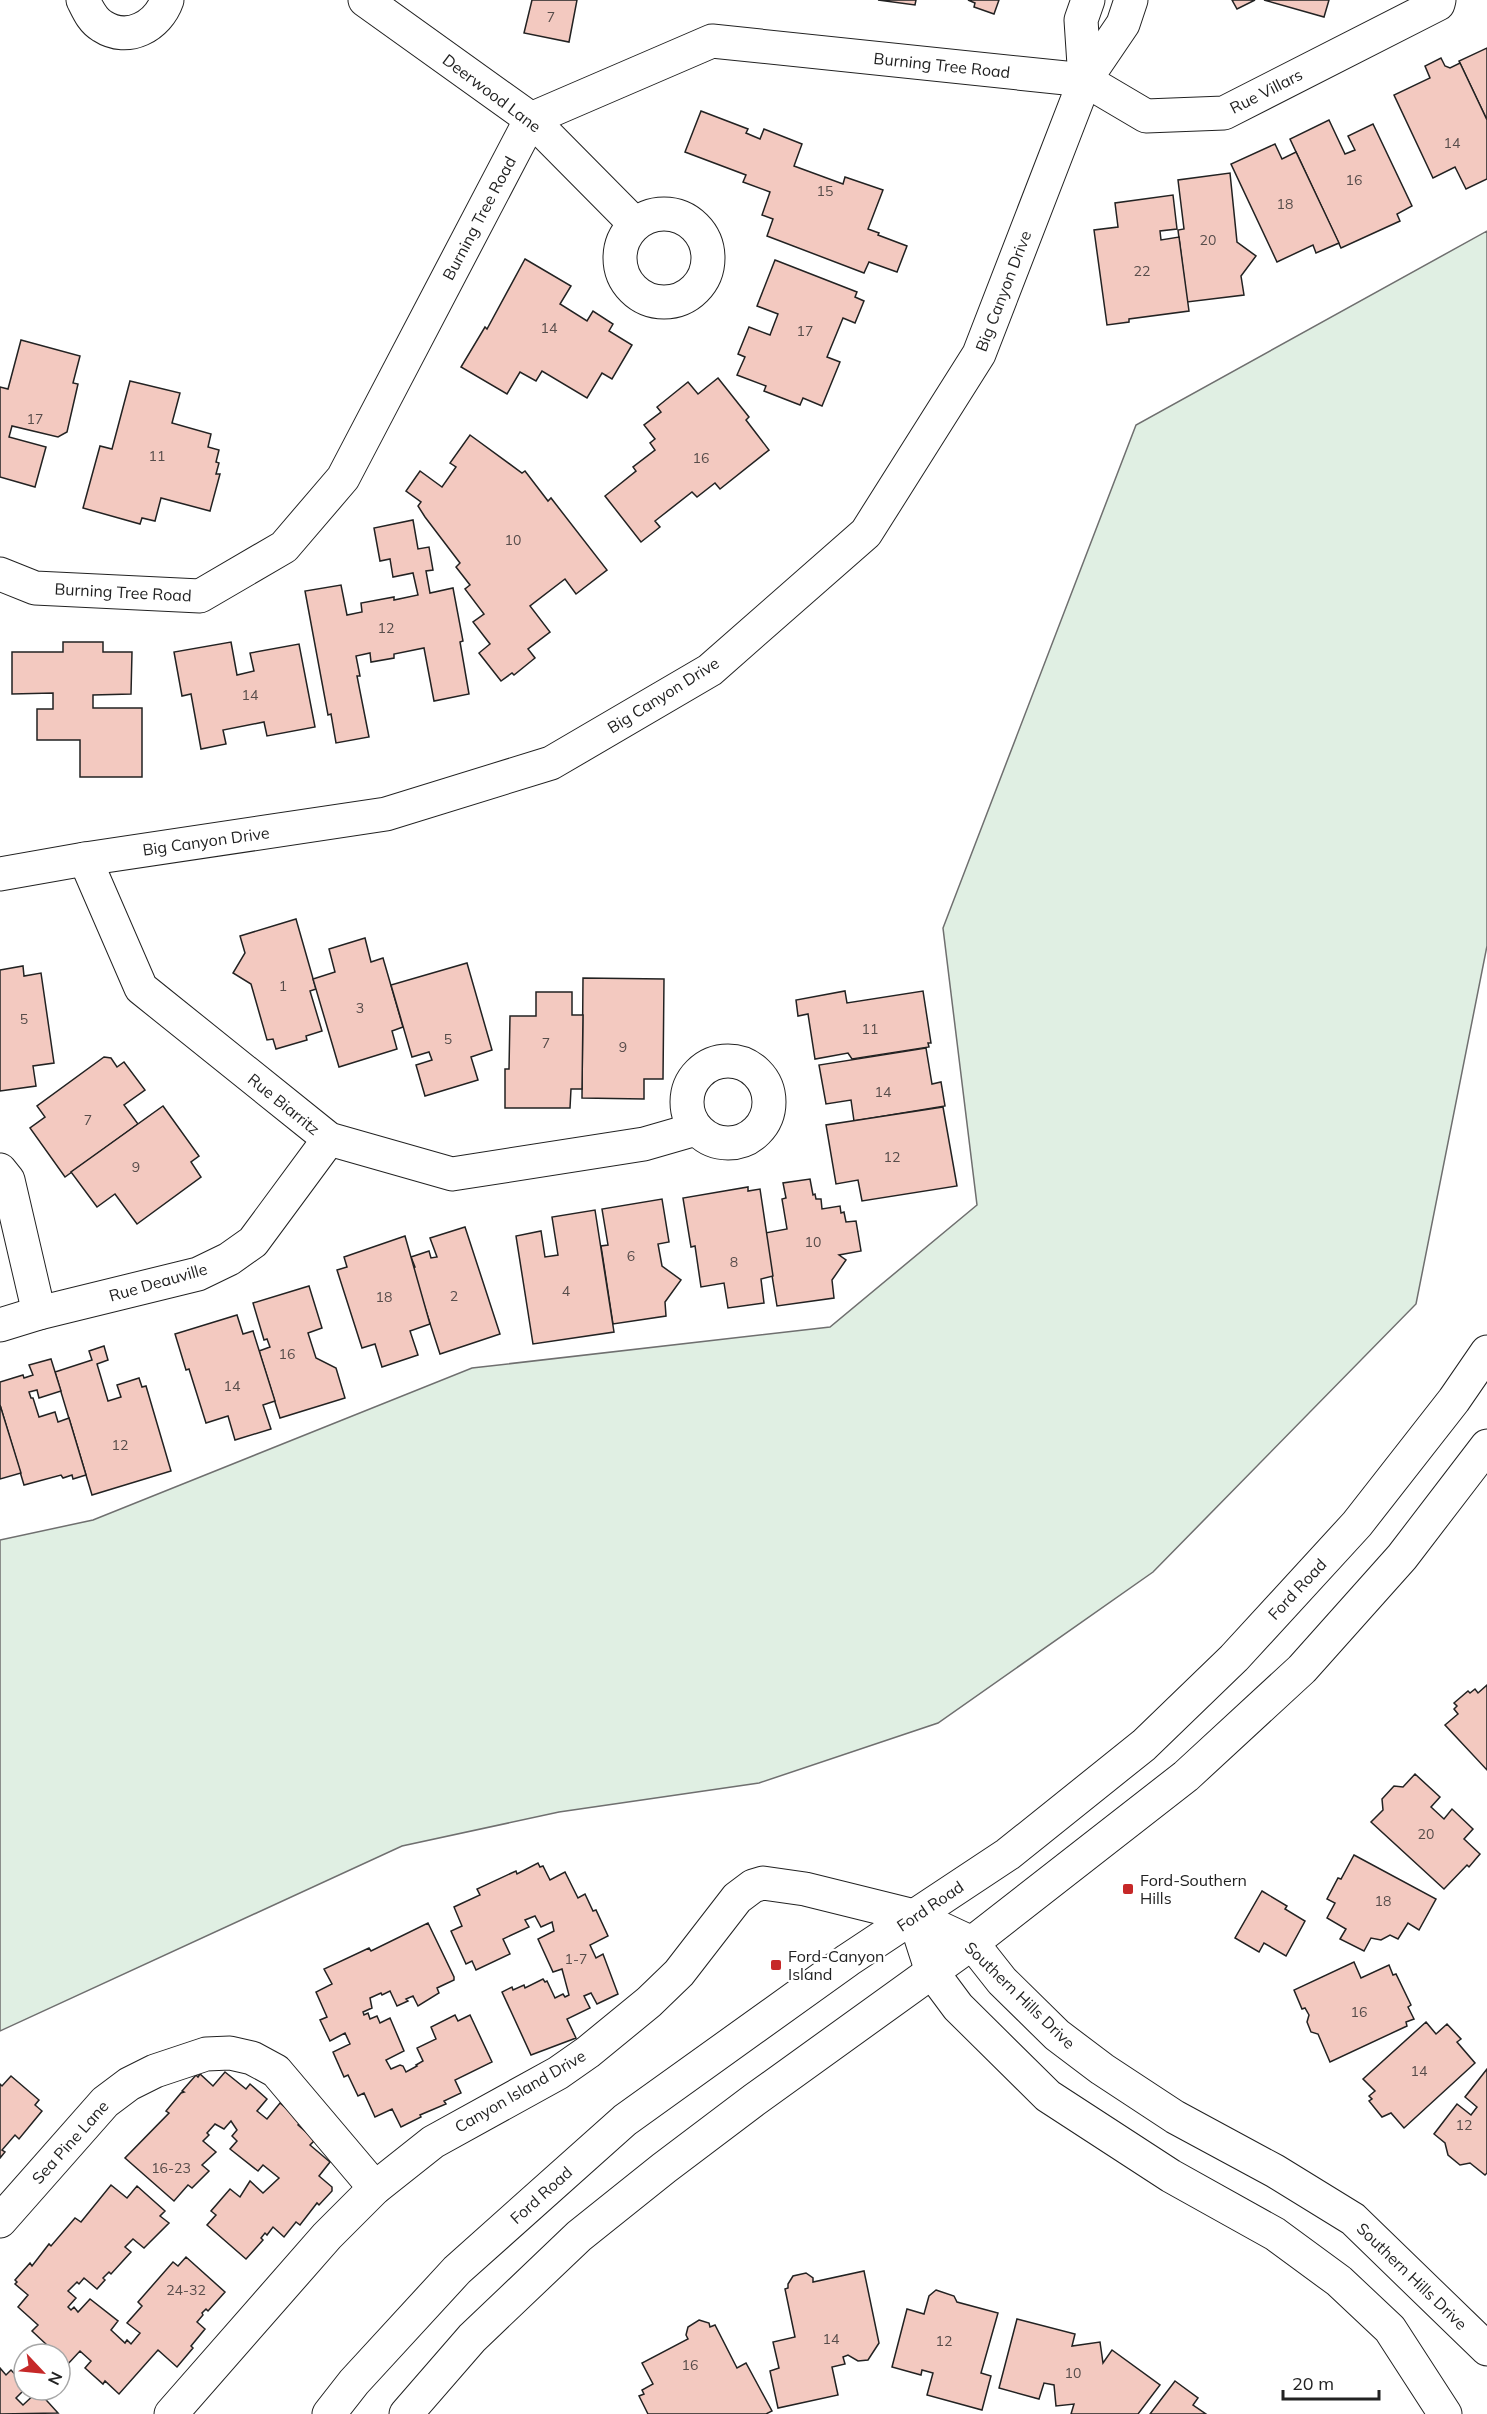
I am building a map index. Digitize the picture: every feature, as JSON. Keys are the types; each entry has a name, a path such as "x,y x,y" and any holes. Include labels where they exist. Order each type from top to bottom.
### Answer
{"street":[{"path":"83,0 90,15 103,27 119,33 136,32 151,24 163,11 167,0"},
{"name":"Deerwood Lane","path":"365,0 531,119 634,224"},
{"name":"Big Canyon Drive","path":"1085,80 1081,20 1088,0"},
{"name":"Big Canyon Drive","path":"0,874 386,814 551,763 710,670 866,533 979,354 1085,80 1123,24 1131,0"},
{"name":"Rue Villars","path":"1085,80 1146,117 1224,113 1438,4 1439,0"},
{"name":"Burning Tree Road","path":"0,574 35,588 200,596 284,547 343,478 531,119 712,42 1085,80"},
{"name":"Rue Biarritz","path":"85,859 141,988 329,1139 452,1174 644,1144 696,1129"},
{"name":"Rue Deauville","path":"0,1325 39,1313 198,1274 229,1259 254,1242 329,1139"},
{"path":"0,1170 8,1180 39,1313"},
{"name":"Ford Road","path":"329,2414 354,2382 457,2270 625,2120 914,1916 1008,1854 1135,1753 1234,1658 1357,1524 1454,1400 1487,1352"},
{"path":"406,2414 472,2338 579,2236 727,2120 972,1943 1186,1776 1302,1669 1402,1557 1487,1446"},
{"name":"Canyon Island Drive","path":"171,2414 327,2236 375,2188 433,2142 558,2073 588,2052 649,2002 679,1973 737,1898 753,1886 773,1883 805,1888 914,1916"},
{"path":"914,1916 932,1972 958,2007 1048,2096 1171,2176 1275,2234 1339,2281 1390,2329 1445,2414"},
{"name":"Southern Hills Drive","path":"914,1916 972,1943 1002,1981 1057,2035 1102,2069 1175,2117 1275,2171 1353,2219 1487,2349"},
{"name":"Sea Pine Lane","path":"0,2221 105,2102 129,2084 155,2071 206,2054 230,2053 252,2058 276,2071 375,2188"}],"green space":[{"path":"1487,231 1487,946 1416,1304 1153,1572 938,1723 759,1783 559,1812 402,1846 0,2031 0,1540 93,1520 472,1368 830,1327 977,1205 943,928 1136,425"}],"building":[{"path":"532,0 577,0 569,42 524,33"},
{"path":"878,0 916,0 915,5"},
{"path":"968,0 999,0 994,14 974,7 975,3"},
{"path":"1232,0 1255,0 1237,9"},
{"path":"1264,0 1329,0 1324,17"},
{"path":"1487,48 1487,120 1459,61"},
{"path":"1441,58 1445,66 1450,68 1460,63 1487,120 1487,179 1466,189 1455,167 1433,178 1394,95 1430,78 1425,66"},
{"path":"701,111 748,129 746,133 760,139 764,129 802,144 794,166 843,184 845,177 883,190 868,229 907,246 897,272 869,262 864,273 767,236 773,219 762,215 770,192 743,182 746,175 685,152"},
{"path":"1329,120 1345,154 1355,150 1348,136 1373,124 1412,206 1397,214 1400,221 1341,248 1290,139"},
{"path":"1275,144 1282,159 1296,152 1339,243 1316,253 1313,245 1277,262 1231,164"},
{"path":"1230,173 1237,242 1256,256 1241,276 1244,295 1187,302 1178,230 1184,229 1178,180"},
{"path":"1173,195 1177,229 1160,231 1161,240 1179,237 1189,311 1129,319 1129,322 1107,325 1094,230 1118,227 1115,203"},
{"path":"525,259 571,286 560,304 587,321 593,311 613,324 609,331 632,345 612,379 602,373 587,398 542,371 536,381 520,372 507,394 461,367 485,327 487,329"},
{"path":"775,260 857,292 855,297 864,301 855,323 843,318 827,357 840,362 822,406 803,398 800,405 764,391 766,386 737,375 745,357 738,354 749,327 770,335 778,314 757,306"},
{"path":"21,340 80,356 73,383 78,384 67,432 58,437 12,426 9,437 46,447 35,487 0,477 0,387 8,389"},
{"path":"718,378 749,417 746,420 769,450 720,489 715,483 697,497 692,492 655,521 660,527 641,542 605,496 636,471 633,467 655,450 650,443 655,439 644,425 661,412 657,407 688,382 698,394"},
{"path":"130,381 180,393 172,423 211,434 208,447 219,450 216,474 220,474 210,511 161,498 155,521 142,518 140,524 83,508 100,446 112,449"},
{"path":"470,435 522,473 525,471 548,501 551,498 607,570 576,594 565,579 530,606 550,632 528,649 535,658 514,675 512,673 501,681 479,653 490,644 473,622 484,614 465,589 470,585 456,567 460,563 425,517 418,506 421,502 406,491 420,471 442,487 456,467 450,463"},
{"path":"413,520 418,549 429,547 433,570 426,571 430,593 453,588 463,641 460,642 469,694 434,701 424,648 394,654 394,658 371,662 370,653 356,656 360,676 357,676 369,737 336,743 331,714 328,715 305,591 341,585 347,615 362,612 361,603 418,595 413,573 393,577 390,559 380,561 374,528"},
{"path":"63,642 103,642 103,652 132,652 131,694 93,695 93,708 142,708 142,777 80,777 80,740 37,740 37,709 53,709 53,693 12,694 12,652 63,652"},
{"path":"231,642 237,675 254,671 250,653 299,644 315,727 267,736 264,722 223,730 226,744 201,749 191,694 182,696 174,652"},
{"path":"296,919 316,989 310,991 322,1031 306,1036 307,1040 276,1049 273,1039 267,1040 251,984 233,973 245,953 240,936"},
{"path":"365,938 371,962 383,958 403,1027 392,1031 397,1049 339,1067 313,979 335,972 329,949"},
{"path":"467,963 492,1050 471,1057 478,1080 425,1096 416,1065 432,1060 429,1052 412,1057 391,985"},
{"path":"23,966 24,976 41,973 54,1063 33,1066 36,1086 0,1091 0,970"},
{"path":"583,978 664,979 663,1079 644,1079 644,1099 582,1098"},
{"path":"845,991 847,1003 923,991 931,1043 928,1043 929,1047 852,1059 848,1053 815,1059 808,1014 798,1016 796,1000"},
{"path":"536,992 572,992 572,1015 583,1015 582,1089 571,1089 570,1108 505,1108 505,1069 509,1069 510,1016 536,1016"},
{"path":"926,1048 932,1084 941,1082 945,1106 854,1121 851,1100 826,1104 819,1065"},
{"path":"104,1057 111,1058 117,1067 124,1062 145,1090 124,1105 138,1124 65,1177 30,1128 45,1117 37,1106"},
{"path":"163,1106 199,1156 191,1162 201,1177 137,1224 115,1194 97,1207 71,1172"},
{"path":"943,1107 957,1186 862,1201 858,1180 836,1184 826,1125"},
{"path":"810,1179 813,1195 815,1194 816,1199 821,1199 822,1209 840,1206 846,1222 856,1221 861,1251 839,1255 846,1260 832,1280 834,1298 777,1306 765,1233 787,1229 782,1199 786,1198 783,1183"},
{"path":"748,1187 748,1191 760,1189 773,1276 761,1279 764,1303 728,1308 724,1283 701,1287 695,1246 691,1247 683,1198"},
{"path":"662,1199 669,1242 658,1244 662,1266 681,1280 665,1302 666,1316 613,1324 601,1246 608,1245 602,1209"},
{"path":"595,1210 614,1332 533,1344 516,1236 541,1231 545,1257 558,1255 552,1217"},
{"path":"465,1227 500,1334 440,1354 412,1268 415,1267 411,1257 429,1251 431,1258 437,1257 430,1238"},
{"path":"405,1236 430,1324 410,1331 418,1355 382,1367 375,1344 362,1348 337,1270 347,1267 344,1257"},
{"path":"309,1286 322,1328 308,1333 316,1358 336,1368 345,1398 280,1418 259,1351 270,1347 267,1339 264,1340 253,1303"},
{"path":"237,1315 243,1334 253,1331 275,1401 263,1405 271,1429 235,1440 228,1416 206,1423 175,1334"},
{"path":"104,1346 108,1360 97,1364 108,1401 121,1397 117,1385 139,1378 142,1387 146,1386 171,1471 92,1495 55,1372 92,1360 89,1351"},
{"path":"51,1359 61,1391 39,1398 37,1390 29,1392 39,1417 55,1412 58,1422 69,1418 86,1475 73,1479 72,1475 63,1478 61,1475 24,1485 0,1405 0,1382 23,1375 24,1378 33,1375 29,1365"},
{"path":"0,1405 21,1473 0,1479"},
{"path":"1487,1685 1487,1770 1445,1725 1458,1714 1454,1709 1457,1706 1454,1703 1468,1691 1470,1693 1475,1689 1478,1693"},
{"path":"1415,1774 1440,1797 1431,1807 1444,1819 1452,1809 1473,1829 1464,1839 1480,1854 1444,1889 1371,1822 1383,1810 1382,1799 1394,1786 1403,1787"},
{"path":"1354,1855 1436,1899 1419,1930 1408,1923 1398,1939 1390,1935 1381,1940 1371,1938 1364,1951 1340,1939 1346,1929 1327,1918 1335,1903 1327,1899"},
{"path":"538,1863 540,1867 543,1866 550,1880 565,1872 578,1898 585,1894 593,1911 596,1910 608,1936 590,1945 596,1958 603,1954 618,1994 597,2004 591,1993 584,1996 590,2008 567,2019 576,2038 531,2055 502,1992 512,1987 513,1990 524,1985 525,1988 543,1979 547,1981 555,1998 563,1994 565,1997 569,1995 562,1969 553,1972 538,1939 554,1931 552,1922 541,1927 535,1916 525,1920 529,1927 503,1939 510,1954 476,1970 472,1961 466,1964 451,1931 462,1926 454,1907 480,1895 477,1889 516,1871 517,1874"},
{"path":"1262,1891 1287,1906 1285,1909 1305,1921 1286,1956 1264,1943 1259,1952 1235,1938"},
{"path":"428,1923 454,1980 437,1988 439,1993 418,2006 413,1996 397,2006 390,1991 382,1995 381,1993 370,1998 372,2008 363,2012 364,2015 368,2013 370,2019 377,2016 380,2023 390,2018 404,2051 386,2060 391,2069 400,2065 406,2072 423,2061 417,2048 436,2039 431,2027 455,2015 458,2021 470,2015 492,2062 455,2080 461,2093 444,2101 446,2104 420,2115 421,2117 401,2127 392,2109 375,2117 364,2093 358,2096 348,2075 344,2077 333,2052 350,2044 345,2033 330,2041 320,2020 327,2017 316,1992 332,1984 324,1969 369,1948 371,1951"},
{"path":"1354,1962 1361,1978 1389,1965 1411,2005 1408,2007 1414,2019 1406,2022 1407,2026 1330,2062 1318,2034 1311,2032 1307,2022 1309,2015 1305,2008 1302,2009 1294,1990"},
{"path":"1426,2022 1436,2034 1447,2024 1461,2039 1457,2042 1475,2063 1404,2128 1391,2113 1382,2117 1369,2101 1372,2099 1369,2096 1375,2091 1363,2079"},
{"path":"1487,2069 1487,2173 1485,2175 1470,2163 1460,2165 1448,2155 1445,2143 1434,2134 1457,2104 1471,2115 1477,2107 1465,2097"},
{"path":"225,2072 246,2089 250,2084 267,2099 257,2111 267,2119 280,2103 301,2121 298,2125 315,2140 310,2145 330,2162 319,2176 332,2187 332,2191 319,2205 317,2203 300,2225 296,2222 284,2237 273,2227 267,2235 265,2233 261,2238 263,2240 246,2259 207,2225 216,2215 211,2211 230,2189 240,2197 250,2181 263,2193 279,2178 263,2165 258,2171 230,2149 237,2141 232,2136 237,2130 231,2121 224,2129 215,2124 207,2133 209,2135 203,2141 216,2152 202,2165 209,2171 192,2188 188,2185 174,2201 125,2158 169,2113 166,2111 196,2075 198,2077 200,2074 213,2086"},
{"path":"11,2076 39,2100 35,2105 42,2111 19,2139 15,2135 2,2150 5,2152 0,2158 0,2084 2,2086"},
{"path":"111,2185 127,2198 137,2186 165,2211 160,2216 169,2223 144,2248 133,2239 125,2247 131,2252 111,2274 109,2272 103,2278 105,2280 97,2289 84,2278 68,2291 76,2298 68,2307 71,2310 74,2307 78,2312 90,2299 118,2321 111,2330 125,2343 127,2340 131,2344 140,2333 127,2323 142,2306 138,2302 173,2262 178,2266 186,2257 225,2292 208,2311 206,2309 202,2313 203,2315 197,2322 205,2329 177,2367 158,2350 119,2394 105,2381 103,2384 85,2368 91,2361 80,2351 72,2360 72,2342 44,2342 32,2331 38,2325 18,2307 28,2295 15,2284 17,2282 15,2280 30,2263 32,2266 49,2244 51,2246 75,2218 81,2222"},
{"path":"864,2271 879,2343 868,2360 858,2361 848,2355 843,2357 845,2364 832,2367 838,2395 778,2408 770,2371 779,2368 773,2342 795,2337 785,2289 788,2288 793,2276 806,2273 813,2278 813,2282"},
{"path":"936,2290 954,2296 957,2302 998,2313 981,2373 991,2376 982,2410 927,2395 933,2373 922,2370 921,2375 892,2367 907,2309 924,2314 929,2296"},
{"path":"1017,2319 1075,2334 1072,2346 1100,2342 1103,2363 1112,2350 1160,2385 1138,2414 1071,2414 1074,2404 1056,2406 1054,2385 1044,2383 1039,2399 999,2388"},
{"path":"699,2320 709,2323 710,2327 715,2325 737,2368 746,2363 772,2411 766,2414 648,2414 639,2396 644,2394 642,2390 653,2384 642,2363 688,2339 686,2335 688,2327"},
{"path":"0,2368 6,2375 12,2371 12,2402 20,2402 23,2405 26,2402 48,2402 58,2413 0,2414"},
{"path":"1175,2381 1198,2398 1193,2405 1206,2414 1150,2414"}],"place":[{"name":"Ford-Southern Hills","path":"1128,1889"},
{"name":"Ford-Canyon Island","path":"776,1965"}]}
